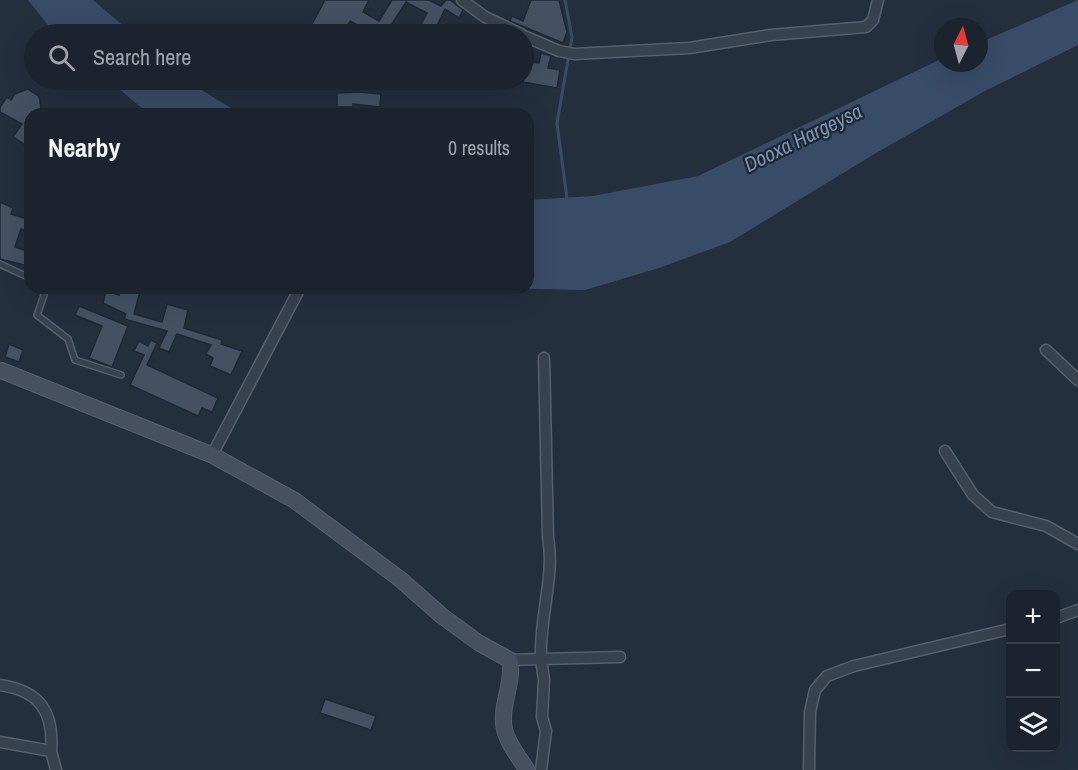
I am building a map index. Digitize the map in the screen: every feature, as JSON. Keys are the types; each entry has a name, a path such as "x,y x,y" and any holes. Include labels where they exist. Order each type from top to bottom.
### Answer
{"main road":[{"path":"0,370 212,455 294,500 400,579 442,616 479,643 510,660 512,670 504,727 512,746 527,770"}],"street":[{"path":"462,0 500,24"},
{"path":"534,40 559,51 574,54 689,48 771,35 866,27 873,21 878,0"},
{"path":"212,455 297,294"},
{"path":"1046,350 1078,380"},
{"path":"541,770 546,731 542,717 543,680 540,643 551,559 548,537 544,358"},
{"path":"945,451 973,495 992,512 1046,526 1078,544"},
{"path":"1060,617 1078,610"},
{"path":"809,770 810,712 815,690 826,676 854,666 1006,630"},
{"path":"510,660 620,657"},
{"path":"0,686 32,696 44,707 51,720 51,752 56,770"},
{"path":"0,742 51,752"}],"lane":[{"path":"0,264 24,275"},
{"path":"44,294 37,315 68,339 75,360 121,375"}],"water":[{"path":"28,0 93,0 121,24 47,24"},
{"name":"Dooxa Hargeysa","path":"1078,0 1078,45 985,91 876,153 730,242 659,268 585,290 534,289 534,200 593,196 698,176 934,62 934,72 988,72 988,39"},
{"path":"120,90 201,90 231,108 142,108"}],"building":[{"path":"325,0 369,0 363,12 379,21 392,0 429,0 441,6 446,0 450,0 463,10 459,18 445,9 438,24 421,24 427,13 406,2 392,24 356,24 350,21 348,24 312,24"},
{"path":"531,0 559,0 567,32 563,43 534,31 534,24 517,24 510,21 512,16 523,21"},
{"path":"541,53 551,56 548,68 560,70 557,88 534,84 534,63 539,63"},
{"path":"30,90 39,96 41,107 24,108 24,144 13,137 22,124 0,112 0,107 7,97 11,100 15,94"},
{"path":"337,93 381,94 380,107 353,104 353,107 337,107"},
{"path":"0,202 13,208 11,214 24,218 24,230 21,229 15,247 24,250 24,265 0,259"},
{"path":"105,294 139,294 134,314 162,322 167,304 188,310 184,328 222,340 221,344 242,351 231,375 210,366 213,358 206,354 211,345 177,334 169,352 159,348 167,331 124,319 126,314 103,303"},
{"path":"79,306 128,326 112,367 89,358 102,326 75,315"},
{"path":"151,340 157,343 147,365 218,398 212,412 202,408 198,416 130,385 144,355 134,351 139,341 148,346"},
{"path":"9,344 23,350 19,362 5,357"},
{"path":"325,699 376,716 371,730 320,713"}],"waterway":[{"path":"565,0 572,37 557,123 567,199"}]}
